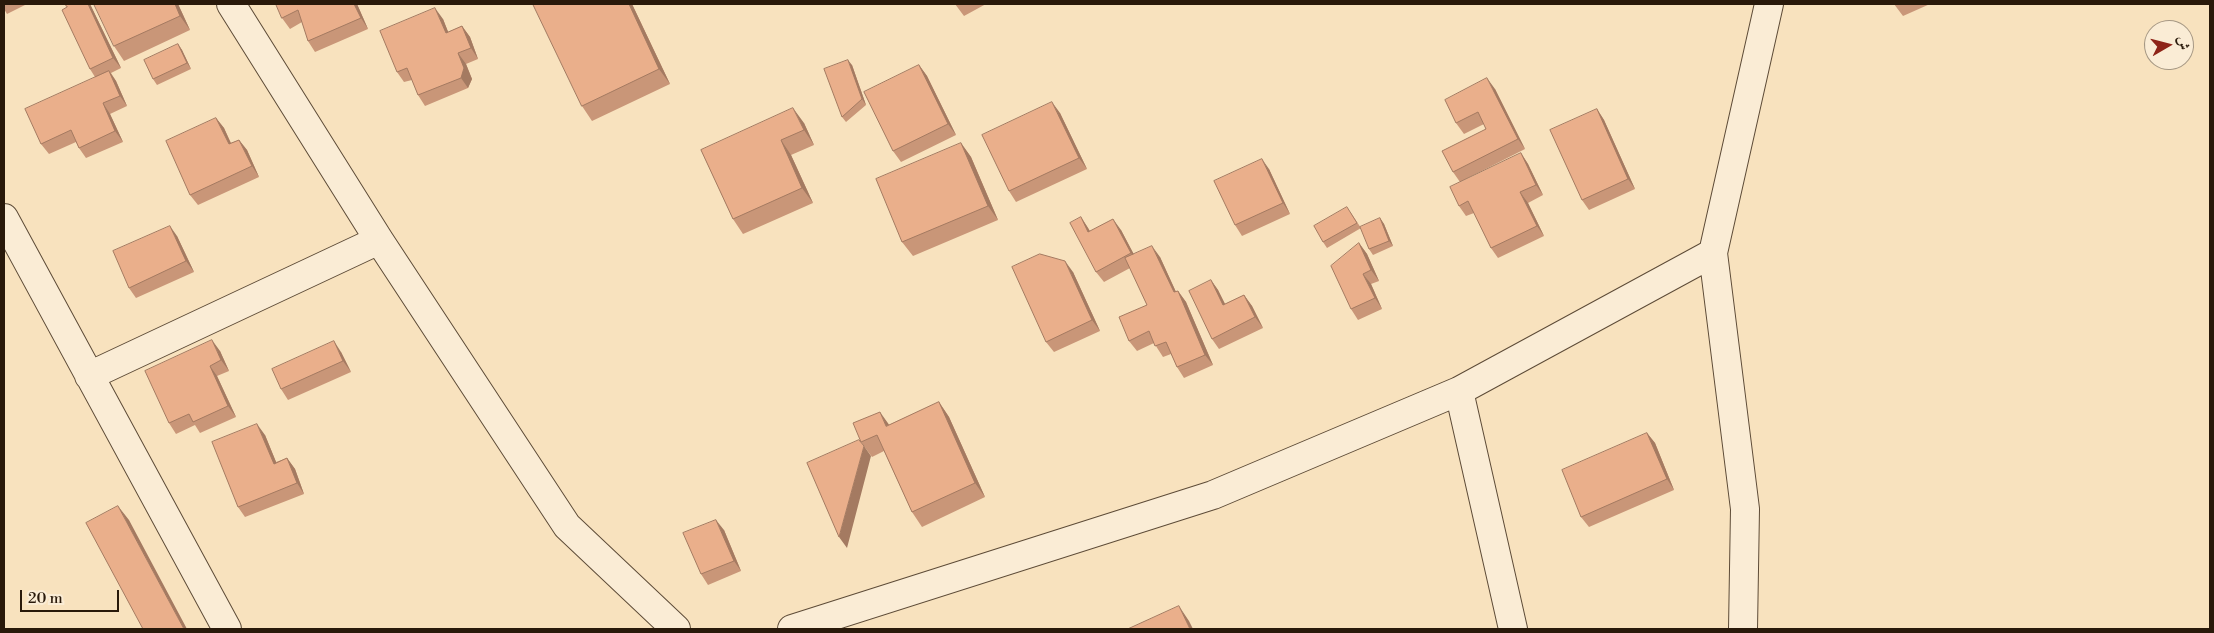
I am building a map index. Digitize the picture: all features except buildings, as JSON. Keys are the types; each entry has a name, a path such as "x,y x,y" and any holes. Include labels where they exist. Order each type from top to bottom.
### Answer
{"street":[{"path":"231,4 379,240 567,526 676,629"},
{"path":"1742,629 1745,509 1713,252 1768,4"},
{"path":"4,218 227,629"},
{"path":"89,376 379,240"},
{"path":"792,629 1213,495 1459,391 1713,252"},
{"path":"1459,391 1513,629"}]}
